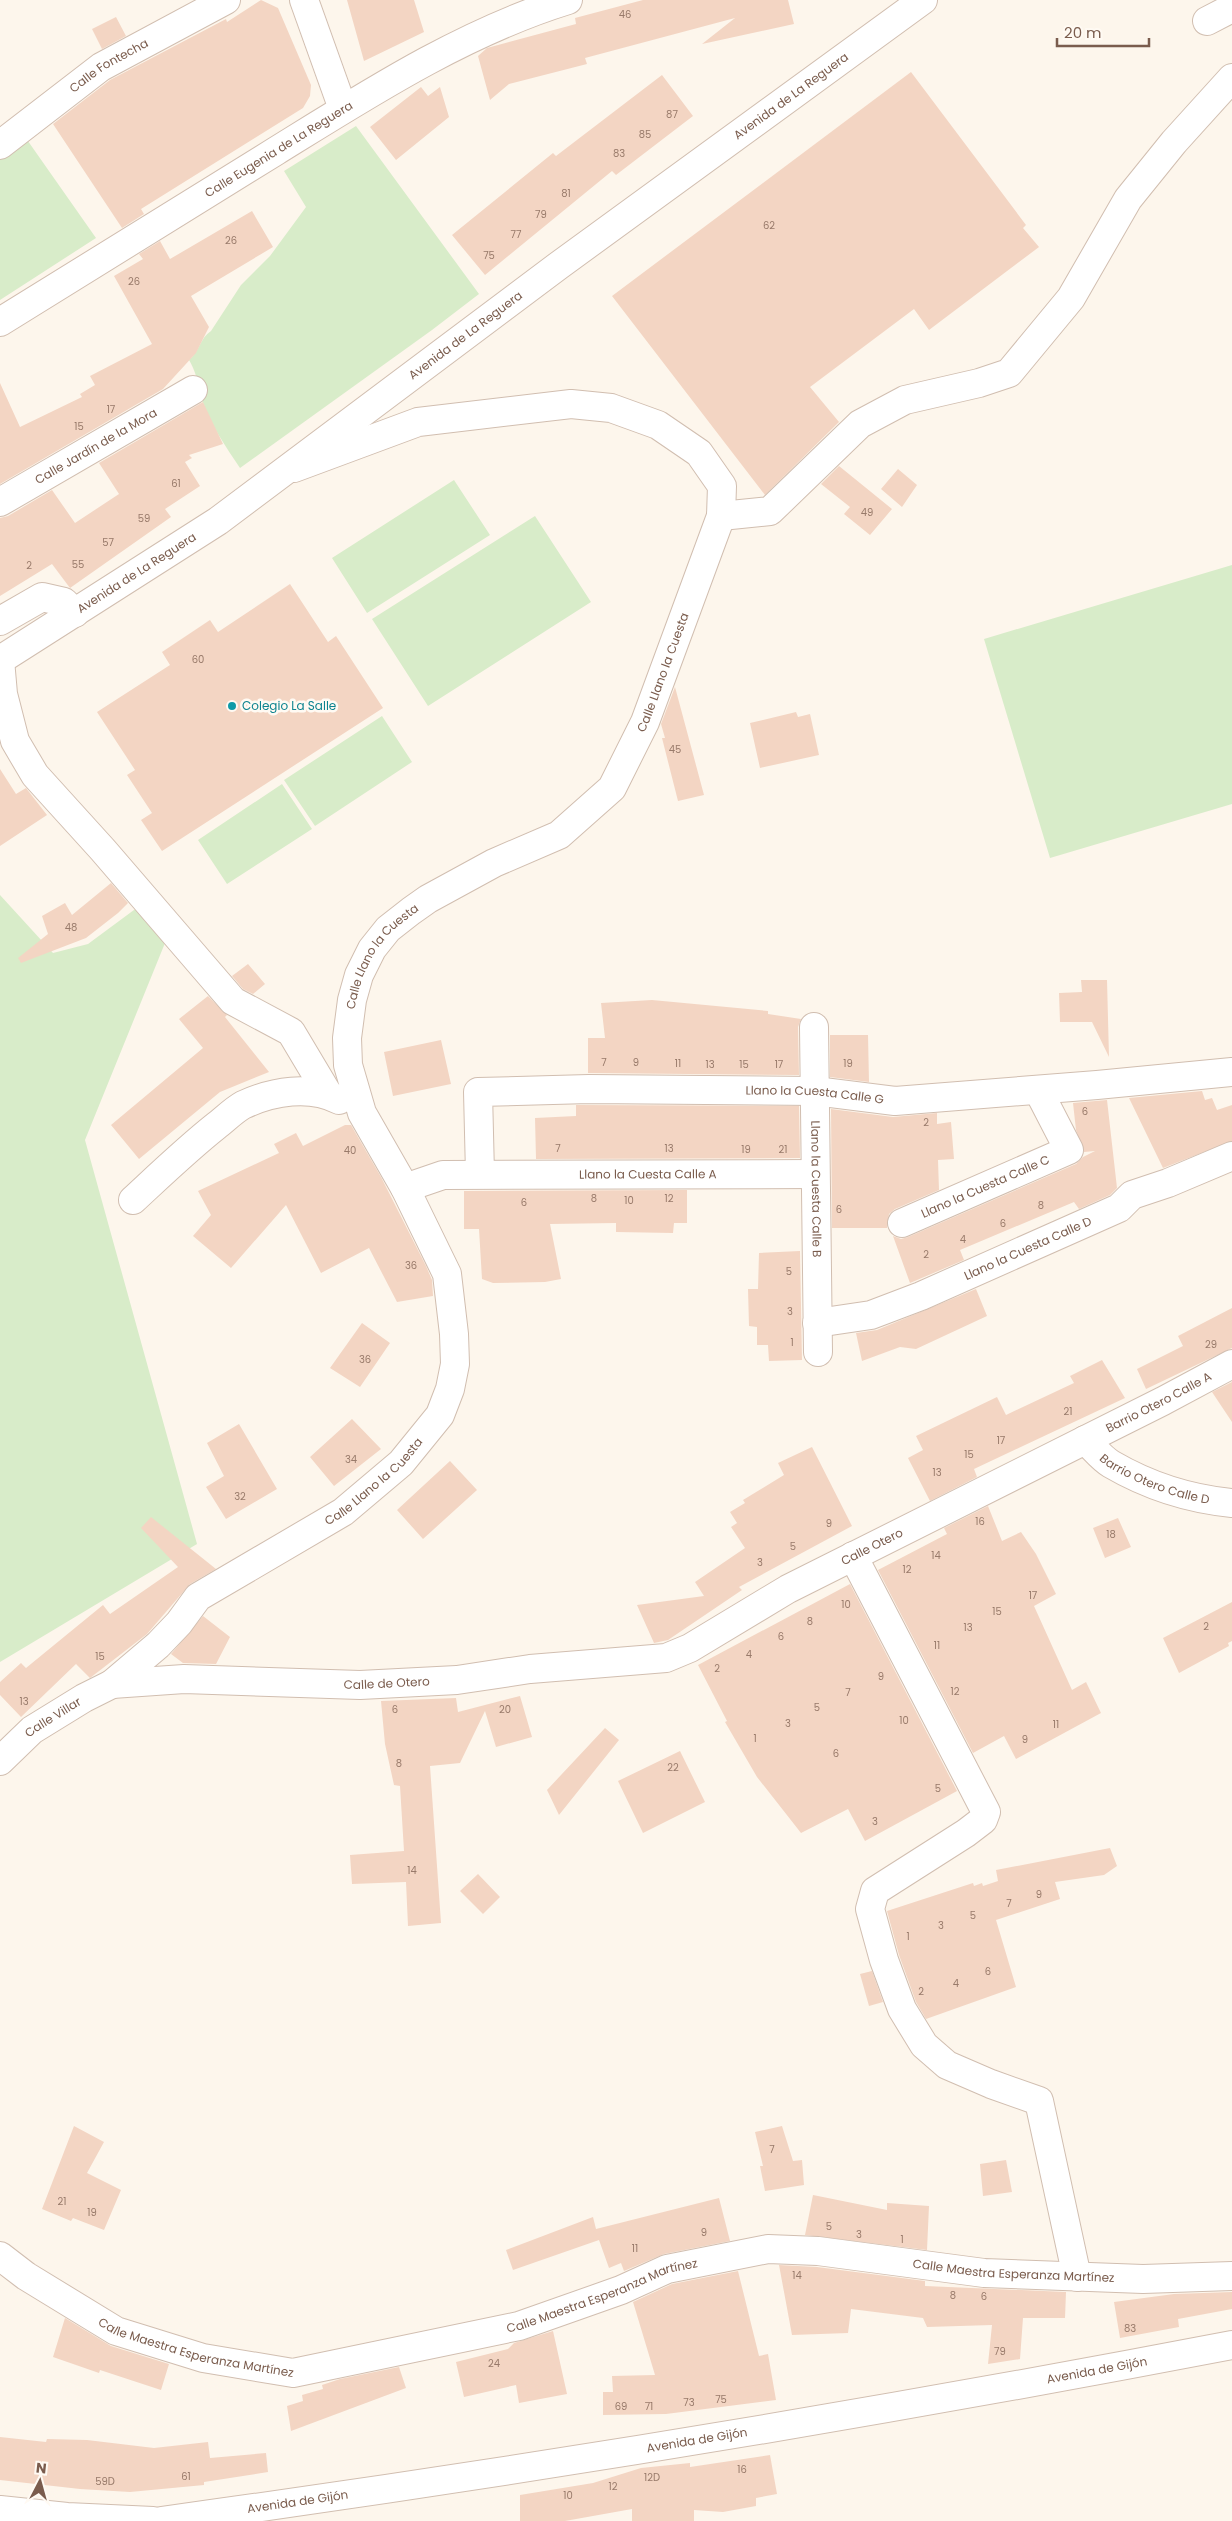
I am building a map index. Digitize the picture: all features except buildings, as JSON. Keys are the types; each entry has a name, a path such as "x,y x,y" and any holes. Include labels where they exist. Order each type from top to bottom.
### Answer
{"street":[{"name":"Calle Fontecha","path":"0,145 101,67 226,0"},
{"path":"304,0 343,109"},
{"name":"Calle Eugenia de La Reguera","path":"0,322 343,109 474,37 546,7 568,0"},
{"name":"Avenida de La Reguera","path":"0,660 218,521 550,271 923,0"},
{"path":"1207,21 1232,8"},
{"path":"721,516 770,511 860,424 905,400 979,383 1009,373 1071,298 1128,199 1174,142 1232,78"},
{"name":"Calle Jardín de la Mora","path":"0,502 193,390"},
{"name":"Calle Llano la Cuesta","path":"112,1684 158,1646 179,1623 198,1597 222,1581 343,1512 401,1463 440,1415 450,1389 455,1364 454,1334 447,1274 405,1188 362,1113 348,1065 347,1038 352,1000 359,975 372,949 388,929 428,899 494,863 559,834 612,788 645,722 721,516 722,486 699,453 658,425 611,408 579,405 418,422 282,472"},
{"path":"0,621 42,597 64,602 75,613"},
{"path":"0,660 3,694 15,741 36,775 233,1001 291,1032 328,1094"},
{"name":"Llano la Cuesta Calle B","path":"814,1027 818,1352"},
{"name":"Llano la Cuesta Calle G","path":"480,1174 478,1092 589,1089 815,1091 895,1101 1232,1072"},
{"path":"133,1200 197,1141 242,1105 273,1094 305,1090 328,1094 362,1113"},
{"name":"Llano la Cuesta Calle C","path":"902,1223 1069,1150 1038,1090"},
{"name":"Llano la Cuesta Calle D","path":"817,1323 871,1315 921,1296 1119,1208 1132,1195 1168,1183 1232,1156"},
{"path":"405,1188 443,1175 480,1174"},
{"name":"Llano la Cuesta Calle A","path":"480,1174 815,1174"},
{"name":"Barrio Otero Calle A","path":"1085,1440 1232,1364"},
{"name":"Barrio Otero Calle D","path":"1085,1440 1109,1463 1161,1488 1217,1502 1232,1503"},
{"name":"Calle Otero","path":"662,1659 690,1648 788,1589 1085,1440"},
{"path":"853,1556 986,1812 983,1820 966,1833 875,1891 870,1909 884,1960 902,2009 924,2045 947,2064 991,2084 1039,2101 1077,2277"},
{"name":"Calle de Otero","path":"112,1684 184,1679 360,1685 458,1680 530,1669 662,1659"},
{"name":"Calle Villar","path":"0,1760 32,1730 84,1698 112,1684"},
{"name":"Calle Maestra Esperanza Martínez","path":"0,2256 26,2276 116,2331 203,2358 293,2373 519,2326 621,2290 667,2269 768,2249 818,2251 984,2273 1144,2279 1232,2276"},
{"name":"Avenida de Gijón","path":"161,2521 529,2467 1042,2381 1232,2345"},
{"path":"4,2521 0,2511 67,2517 153,2521"}],"green space":[{"path":"356,126 479,294 240,468 209,418 189,360 204,337 211,331 241,285 270,256 306,207 284,171"},
{"path":"23,134 96,238 0,300 0,156"},
{"path":"454,480 490,535 367,613 332,558"},
{"path":"535,516 591,602 428,706 372,619"},
{"path":"1232,565 1232,804 1050,858 984,639"},
{"path":"382,716 412,762 315,826 284,780"},
{"path":"282,784 312,829 227,884 198,840"},
{"path":"0,895 53,953 88,944 138,907 165,943 85,1140 197,1544 0,1662"}],"place":[{"name":"Colegio La Salle","path":"232,706"}]}
